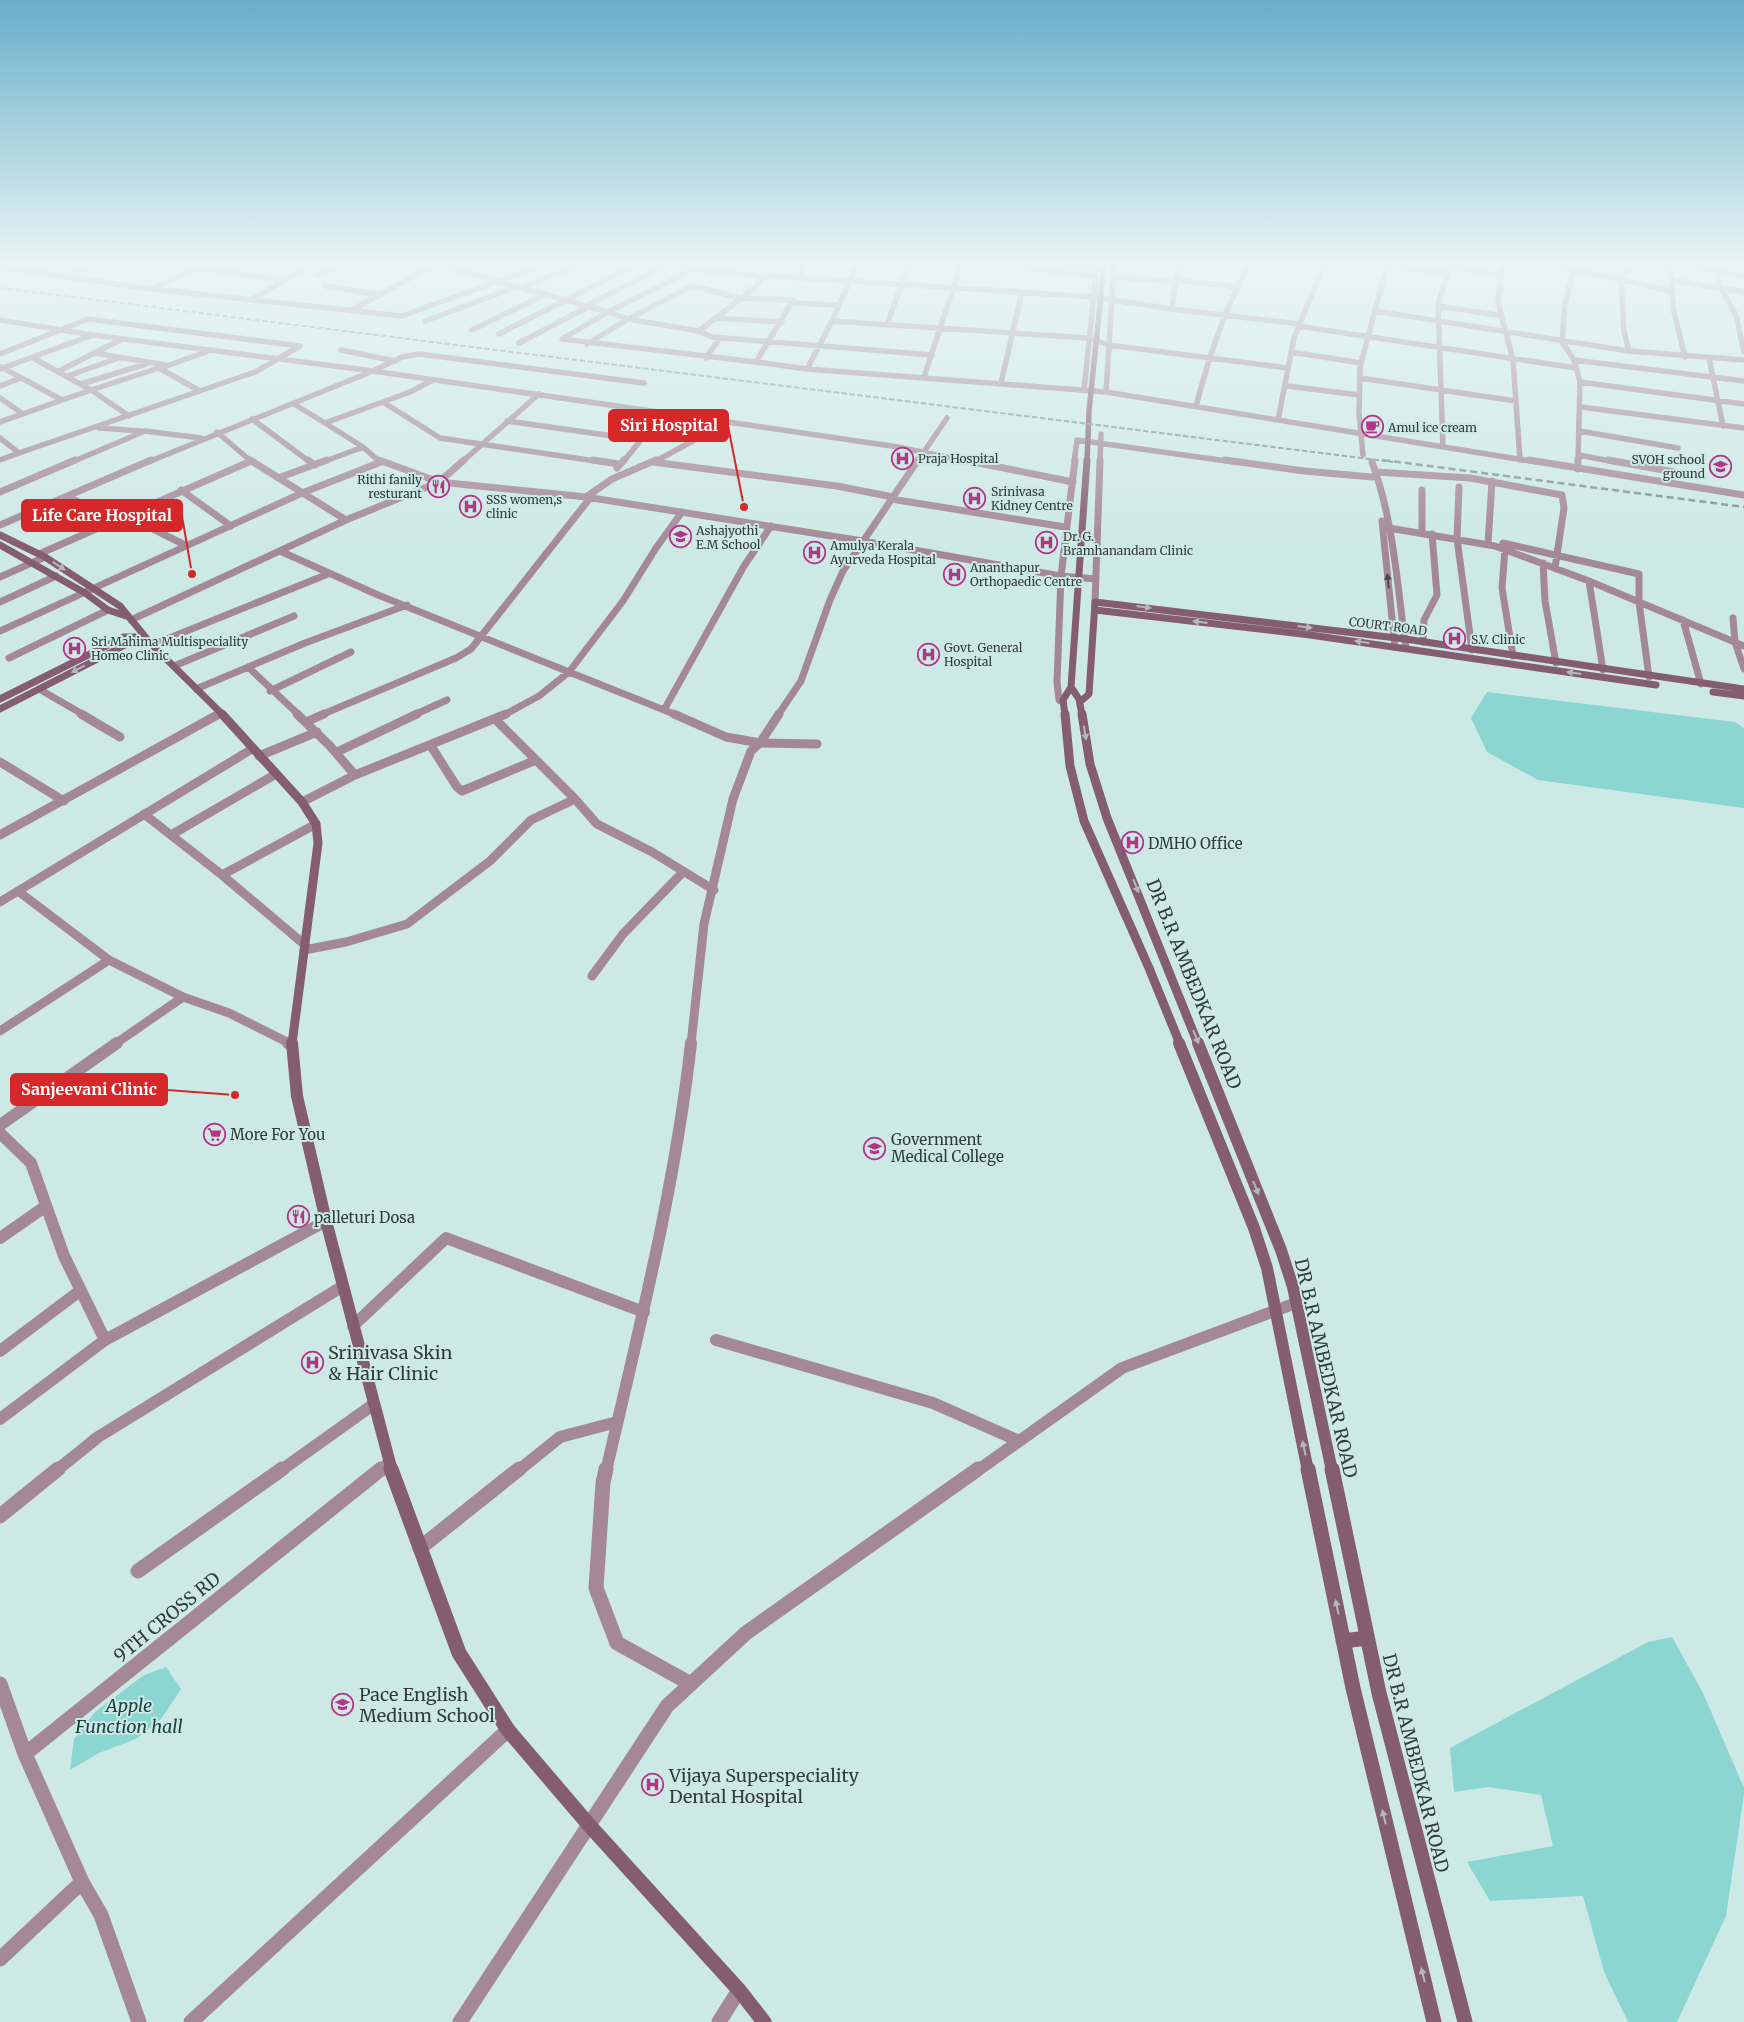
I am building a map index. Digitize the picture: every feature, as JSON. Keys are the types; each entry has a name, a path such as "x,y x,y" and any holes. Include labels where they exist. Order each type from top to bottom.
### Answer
{"street":[{"path":"1,368 29,359"},
{"path":"36,359 68,376 129,416"},
{"path":"59,371 82,359"},
{"path":"68,376 115,359"},
{"path":"127,359 167,366"},
{"path":"0,422 186,359"},
{"path":"272,359 373,371 431,381 539,394 728,422 923,452 1073,482"},
{"path":"464,359 644,383"},
{"path":"723,359 807,369 1106,392 1744,495"},
{"path":"807,369 812,359"},
{"path":"924,377 930,359"},
{"path":"1001,383 1006,359"},
{"path":"1084,390 1086,359"},
{"path":"1094,359 1089,411 1086,485 1071,684 1064,695 1063,702 1070,766 1084,821 1149,968 1254,1228 1267,1268 1344,1641 1434,2022"},
{"path":"1106,392 1108,359"},
{"path":"1196,406 1208,359"},
{"path":"1226,359 1288,368"},
{"path":"1278,420 1286,398 1290,359"},
{"path":"1338,359 1361,363"},
{"path":"1362,359 1359,395 1362,442 1374,475 1386,528 1406,648"},
{"path":"1441,359 1443,447"},
{"path":"1504,359 1576,368"},
{"path":"1710,359 1723,426"},
{"path":"0,460 255,372 277,360"},
{"path":"0,525 217,432 294,404 395,360"},
{"path":"1578,469 1581,407 1580,382 1574,360 1744,381"},
{"path":"1513,361 1520,460"},
{"path":"81,384 150,363"},
{"path":"1,368 62,400"},
{"path":"159,368 200,391"},
{"path":"0,386 21,378"},
{"path":"1360,378 1516,401"},
{"path":"325,424 431,381"},
{"path":"1580,382 1744,404"},
{"path":"1287,386 1359,395"},
{"path":"0,545 85,593 108,610 128,618 346,520 439,482 479,444 539,394"},
{"path":"0,398 23,414"},
{"path":"383,402 433,435 479,444 619,464"},
{"path":"294,404 363,447 381,462 439,482 588,497 863,541 1061,576 1096,579"},
{"path":"1581,407 1744,428"},
{"path":"612,479 619,464 641,440 670,414"},
{"path":"691,1684 617,1643 596,1588 603,1483 654,1268 687,1080 704,924 714,890 733,799 752,751 760,743 802,681 830,600 843,571 947,418"},
{"path":"252,419 315,465"},
{"path":"507,421 641,440"},
{"path":"306,722 456,658 471,649 588,497 612,479 653,462 728,422"},
{"path":"94,428 145,431 204,438"},
{"path":"0,492 145,431"},
{"path":"1580,431 1678,448"},
{"path":"217,432 251,461 346,520"},
{"path":"1080,702 1089,694 1095,606 1101,434"},
{"path":"0,438 19,453"},
{"path":"1063,702 1059,700 1057,682 1061,576 1065,528 1073,482 1077,440 1304,471 1492,481 1562,494 1564,508 1555,568"},
{"path":"278,478 363,447"},
{"path":"1579,455 1674,472"},
{"path":"0,577 121,517 251,461"},
{"path":"0,631 302,493 381,462"},
{"path":"653,462 837,486 892,498 1065,528"},
{"path":"1491,545 1492,481"},
{"path":"1459,487 1457,539 1472,650"},
{"path":"181,490 231,526"},
{"path":"1422,490 1422,532"},
{"path":"67,497 121,517 187,546"},
{"path":"302,802 355,775 496,720 539,696 569,672 623,602 656,548 682,512"},
{"path":"664,710 744,566 771,526"},
{"path":"1386,528 1422,532 1505,549 1589,581 1744,646"},
{"path":"1386,528 1395,647"},
{"path":"1423,642 1424,620 1437,595 1432,534"},
{"path":"0,535 42,555 120,606 139,635 152,645 221,713 255,753 302,802 316,824 318,843 292,1045 297,1096 326,1221 389,1464 459,1653 508,1730 589,1825 739,1990 764,2022"},
{"path":"1491,545 1502,543 1640,574 1640,602 1649,677"},
{"path":"1505,549 1502,588 1513,656"},
{"path":"280,551 328,574 726,737 760,743 817,744"},
{"path":"1543,563 1545,601 1556,663"},
{"path":"152,645 328,574"},
{"path":"0,602 56,576"},
{"path":"1589,581 1603,670"},
{"path":"196,688 305,643 407,605"},
{"name":"COURT ROAD","path":"1095,606 1405,639 1649,677 1744,689"},
{"name":"COURT ROAD","path":"1095,606 1744,696"},
{"path":"9,658 108,610"},
{"path":"174,666 294,616"},
{"path":"1733,618 1735,642 1744,669"},
{"path":"1682,620 1701,684"},
{"path":"0,709 131,642 139,635"},
{"path":"0,699 124,637 139,635"},
{"path":"270,691 351,652"},
{"path":"248,667 270,691 337,752 355,775"},
{"name":"DR B.R AMBEDKAR ROAD","path":"1071,684 1080,702 1090,764 1107,818 1281,1250 1296,1303 1378,1693 1464,2022"},
{"path":"39,689 120,737"},
{"path":"337,752 447,700"},
{"path":"0,835 221,713"},
{"path":"496,720 536,760 551,779 575,799 597,824 652,852 714,890"},
{"path":"0,902 144,814 255,753 317,732"},
{"path":"431,746 456,787 462,791 536,760"},
{"path":"2,765 64,801"},
{"path":"171,835 276,774"},
{"path":"144,814 222,875 305,948 346,942 407,924 490,861 531,820 575,799"},
{"path":"222,875 316,824"},
{"path":"592,976 609,948 625,929 683,872"},
{"path":"18,892 109,960 184,997 229,1013 292,1045"},
{"path":"0,1032 109,960"},
{"path":"0,1125 184,997"},
{"path":"0,1133 31,1163 64,1256 105,1340"},
{"path":"0,1238 46,1206"},
{"path":"0,1419 105,1340 326,1221"},
{"path":"353,1326 446,1238 644,1312"},
{"path":"0,1516 98,1436 343,1286"},
{"path":"0,1351 81,1290"},
{"path":"460,2022 667,1706 746,1633 1122,1368 1296,1303"},
{"path":"716,1340 933,1403 1018,1441"},
{"path":"138,1571 374,1404"},
{"path":"420,1548 560,1437 618,1422"},
{"name":"9TH CROSS RD","path":"25,1754 389,1464"},
{"path":"1344,1641 1367,1638"},
{"path":"0,1684 25,1754 82,1882 101,1915 139,2022"},
{"path":"191,2022 508,1730"},
{"path":"0,1959 82,1882"},
{"path":"719,2022 739,1990"}],"green space":[{"path":"1487,692 1735,722 1744,728 1744,808 1538,780 1487,752 1471,718"},
{"path":"1672,1637 1703,1693 1744,1788 1744,1794 1726,1916 1677,2022 1628,2022 1604,1972 1583,1896 1490,1901 1467,1862 1553,1846 1541,1795 1489,1787 1454,1792 1450,1748 1648,1642"},
{"name":"Apple Function hall","path":"166,1667 181,1689 161,1719 136,1739 99,1753 70,1770 74,1739 95,1712 144,1675"}],"railway":[{"path":"571,359 1393,462"},
{"path":"1383,460 1744,507"}],"place":[{"name":"Amul ice cream","path":"1372,427"},
{"name":"Praja Hospital","path":"902,458"},
{"name":"SVOH school ground","path":"1721,466"},
{"name":"Rithi fanily resturant","path":"438,486"},
{"name":"Srinivasa Kidney Centre","path":"975,498"},
{"name":"SSS women,s clinic","path":"470,506"},
{"name":"Siri Hospital","path":"744,507"},
{"name":"Ashajyothi E.M School","path":"680,537"},
{"name":"Dr. G. Bramhanandam Clinic","path":"1047,543"},
{"name":"Amulya Kerala Ayurveda Hospital","path":"814,552"},
{"name":"Life Care Hospital","path":"192,574"},
{"name":"Ananthapur Orthopaedic Centre","path":"954,574"},
{"name":"S.V. Clinic","path":"1455,639"},
{"name":"Sri Mahima Multispeciality Homeo Clinic","path":"75,648"},
{"name":"Govt. General Hospital","path":"928,654"},
{"name":"DMHO Office","path":"1132,843"},
{"name":"Sanjeevani Clinic","path":"235,1095"},
{"name":"More For You","path":"214,1134"},
{"name":"Government Medical College","path":"875,1148"},
{"name":"palleturi Dosa","path":"298,1217"},
{"name":"Srinivasa Skin & Hair Clinic","path":"312,1362"},
{"name":"Pace English Medium School","path":"343,1704"},
{"name":"Vijaya Superspeciality Dental Hospital","path":"653,1785"}]}
